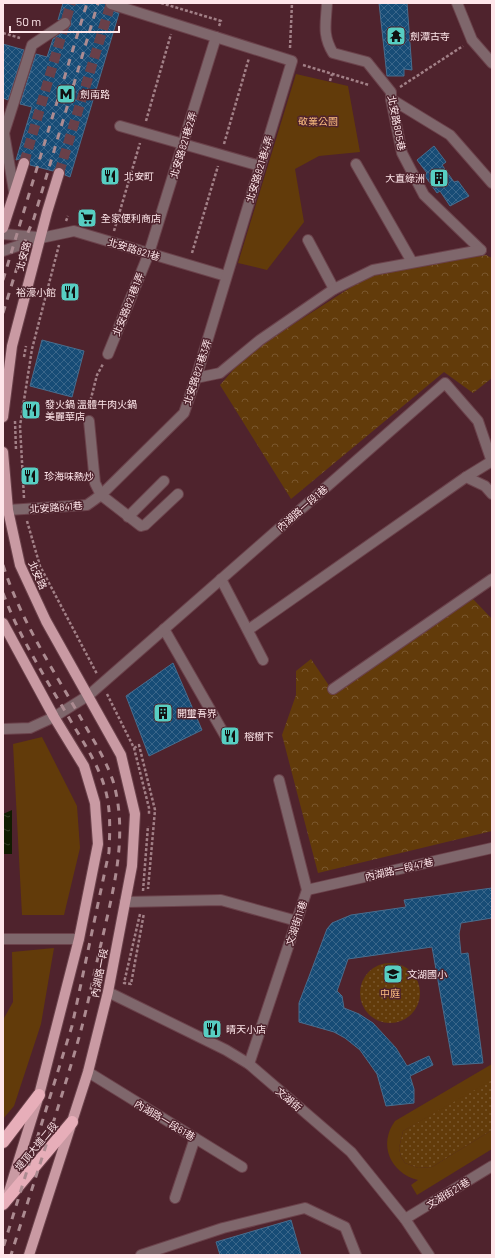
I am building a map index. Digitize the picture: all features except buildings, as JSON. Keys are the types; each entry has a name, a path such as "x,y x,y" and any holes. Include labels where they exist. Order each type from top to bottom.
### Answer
{"highway":[{"path":"3,1142 39,1095"},
{"name":"堤頂大道二段","path":"4,1205 72,1122"}],"main road":[{"path":"3,228 24,163"},
{"name":"北安路","path":"3,417 12,346 59,174"},
{"name":"北安路","path":"3,452 8,510 20,565 46,621 89,695"},
{"path":"3,623 54,717 84,766 95,803 98,844 79,939 39,1095 4,1205"},
{"name":"內湖路一段","path":"29,1255 88,1072 108,992 132,866 135,814 120,755 89,695"}],"street":[{"name":"北安路805巷","path":"327,3 325,28 326,42 333,53 367,62 391,95 402,153 424,195 481,250 412,262"},
{"path":"457,3 472,40 492,63"},
{"path":"110,4 289,60"},
{"path":"14,191 4,132 32,45 65,23"},
{"name":"北安路821巷2弄","path":"149,253 216,37"},
{"name":"北安路821巷4弄","path":"226,276 260,166 289,60"},
{"path":"391,95 450,136 492,183"},
{"path":"120,126 260,166"},
{"path":"196,378 220,373 260,340 334,289 373,270 412,262 356,164"},
{"name":"北安路821巷","path":"41,238 74,231 226,276"},
{"path":"3,234 41,238"},
{"path":"3,251 41,238"},
{"path":"308,240 334,289"},
{"name":"北安路821巷1弄","path":"108,354 149,253"},
{"name":"北安路821巷3弄","path":"143,452 184,413 196,378 226,276"},
{"name":"內湖路一段1巷","path":"3,730 30,728 54,717 89,695 445,383 478,421 492,462"},
{"path":"89,421 94,483 100,496 143,526 178,494"},
{"name":"北安路841巷","path":"8,510 87,504 100,496 143,452"},
{"path":"248,630 466,477 492,462"},
{"path":"466,477 485,486 492,494"},
{"path":"128,516 164,481"},
{"path":"333,689 492,579"},
{"path":"221,580 263,660"},
{"path":"164,629 227,739"},
{"name":"文湖街11巷","path":"249,1064 307,890 279,780"},
{"name":"內湖路一段47巷","path":"307,890 492,848"},
{"path":"125,902 221,900 296,921"},
{"path":"3,938 79,939"},
{"name":"文湖街","path":"108,992 226,1050 249,1064 351,1152 405,1219 426,1254"},
{"name":"內湖路一段61巷","path":"88,1072 242,1167"},
{"path":"175,1198 195,1138"},
{"name":"文湖街21巷","path":"405,1219 491,1168"},
{"path":"141,1255 223,1228 305,1208 345,1227 356,1255"}],"path":[{"path":"161,3 221,21"},
{"path":"289,60 292,3"},
{"path":"3,33 20,38"},
{"path":"308,66 391,95 472,40"},
{"path":"330,81 332,74"},
{"path":"68,216 32,349 20,426 25,509 27,523 40,566 134,748 139,745 155,810 150,889 143,889"},
{"path":"24,361 26,345"},
{"path":"89,421 88,410 97,375 108,354"},
{"path":"16,415 16,452"},
{"path":"18,495 24,496"},
{"path":"23,524 27,523"},
{"path":"52,596 56,597"},
{"path":"140,913 145,913 131,984 124,983 140,913"}],"green space":[{"name":"敬業公園","path":"296,74 348,86 360,152 319,156 295,169 304,222 267,270 238,263"},
{"path":"486,255 492,258 492,378 473,393 444,372 291,499 220,385 247,354 370,275"},
{"path":"473,599 492,619 492,831 318,873 282,735 296,695 296,671 311,659 334,693"},
{"path":"42,737 77,806 80,848 64,915 22,915 13,744"},
{"path":"54,948 41,1024 14,1106 3,1119 3,1020 13,1002 12,952"},
{"name":"中庭","path":"390,963 402,965 415,976 418,981 420,993 418,1005 407,1018 402,1021 390,1023 378,1021 365,1010 362,1005 360,993 362,981 373,968 378,965"},
{"path":"492,1064 492,1080 403,1131 399,1148 401,1157 405,1163 418,1168 432,1167 492,1130 492,1149 417,1195 411,1185 418,1180 400,1171 394,1164 387,1148 387,1139 395,1121"},
{"path":"489,1080 492,1080 492,1130 432,1167 418,1168 405,1163 401,1157 399,1148 403,1131"}],"water":[{"path":"12,810 12,854 3,854 3,814"}],"tunnel":[{"path":"24,163 71,3"},
{"path":"59,173 111,3"}],"railway":[{"path":"3,280 87,3"},
{"path":"3,313 27,235 34,218 98,3"},
{"path":"3,565 18,604 46,659 106,763 113,781 118,801 120,822 118,863 83,1023 64,1089 11,1255"},
{"path":"3,593 17,627 98,769 106,793 110,826 109,852 72,1026 3,1248"}],"place":[{"name":"劍潭古寺","path":"396,36"},
{"name":"劍南路","path":"66,94"},
{"name":"北安町","path":"110,176"},
{"name":"大直綠洲","path":"439,178"},
{"name":"全家便利商店","path":"87,218"},
{"name":"裕濠小館","path":"70,292"},
{"name":"發火鍋 溫體牛肉火鍋 美麗華店","path":"31,410"},
{"name":"珍海味熱炒","path":"30,476"},
{"name":"開璽吾界","path":"163,713"},
{"name":"榕樹下","path":"230,736"},
{"name":"文湖國小","path":"393,974"},
{"name":"晴天小店","path":"212,1029"}]}
